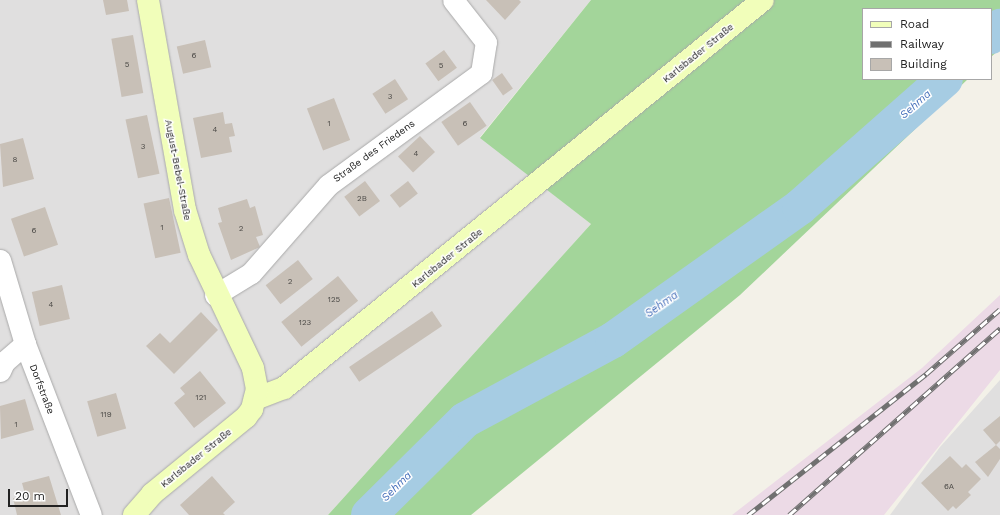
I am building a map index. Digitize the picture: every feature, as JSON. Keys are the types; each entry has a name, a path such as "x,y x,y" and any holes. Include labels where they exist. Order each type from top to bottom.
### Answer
{"main road":[{"name":"August-Bebel-Straße","path":"148,0 185,210 215,295 257,378 255,399"},
{"name":"Karlsbader Straße","path":"134,515 152,494 246,417 255,399 284,388 763,0"}],"street":[{"name":"Straße des Friedens","path":"215,295 251,273 328,185 481,73 486,42 453,0"},
{"name":"Dorfstraße","path":"0,260 25,344 91,515"},
{"path":"0,372 4,362 25,344"}],"shaded area":[{"path":"0,0 591,0 480,137 591,224 328,515 0,515"},
{"path":"1000,295 1000,370 884,515 732,515 922,368"},
{"path":"1000,380 1000,515 890,515 940,447"}],"green space":[{"path":"591,0 1000,0 1000,49 992,56 992,8 862,8 862,80 967,80 740,295 471,515 328,515 591,224 480,138"}],"building":[{"path":"103,0 127,0 129,11 106,15"},
{"path":"486,0 519,0 521,2 505,20"},
{"path":"133,35 143,93 122,97 111,39"},
{"path":"205,40 211,67 183,74 177,47"},
{"path":"444,50 457,68 438,81 425,64"},
{"path":"502,73 513,89 503,95 492,80"},
{"path":"395,79 408,99 385,114 372,94"},
{"path":"334,98 350,140 323,150 307,108"},
{"path":"470,102 487,126 458,146 441,122"},
{"path":"223,112 225,124 232,123 235,136 229,137 232,152 201,158 193,118"},
{"path":"147,115 159,174 138,178 125,120"},
{"path":"420,136 435,152 413,173 398,156"},
{"path":"23,138 34,179 3,187 0,144"},
{"path":"365,181 380,201 359,217 344,197"},
{"path":"408,181 418,194 400,208 390,195"},
{"path":"169,198 181,253 155,258 144,203"},
{"path":"247,199 250,208 255,206 263,235 256,237 260,247 231,260 218,223 222,222 218,208"},
{"path":"45,207 58,245 24,257 11,219"},
{"path":"298,260 313,279 280,304 266,285"},
{"path":"338,276 358,301 301,347 281,322"},
{"path":"62,285 70,319 40,326 32,292"},
{"path":"432,311 442,326 359,382 349,367"},
{"path":"201,312 218,330 174,374 146,346 160,333 170,343"},
{"path":"200,371 226,403 194,428 174,403 185,394 180,388"},
{"path":"116,393 126,429 97,437 87,401"},
{"path":"25,399 34,430 1,439 0,406"},
{"path":"1000,416 1000,441 996,445 983,430"},
{"path":"996,445 1000,449 1000,459 988,477 975,462"},
{"path":"950,456 962,468 966,464 981,479 968,492 971,495 956,509 953,506 948,511 921,483"},
{"path":"49,476 61,515 17,515 13,498 26,498 22,483"},
{"path":"212,476 235,502 223,513 225,515 189,515 180,505"}],"waterway":[{"name":"Sehma","path":"992,35 1000,27"},
{"name":"Sehma","path":"369,515 465,420 613,340 800,207 944,80"}],"railway":[{"path":"748,515 926,374 1000,309"},
{"path":"789,515 1000,328"}]}
